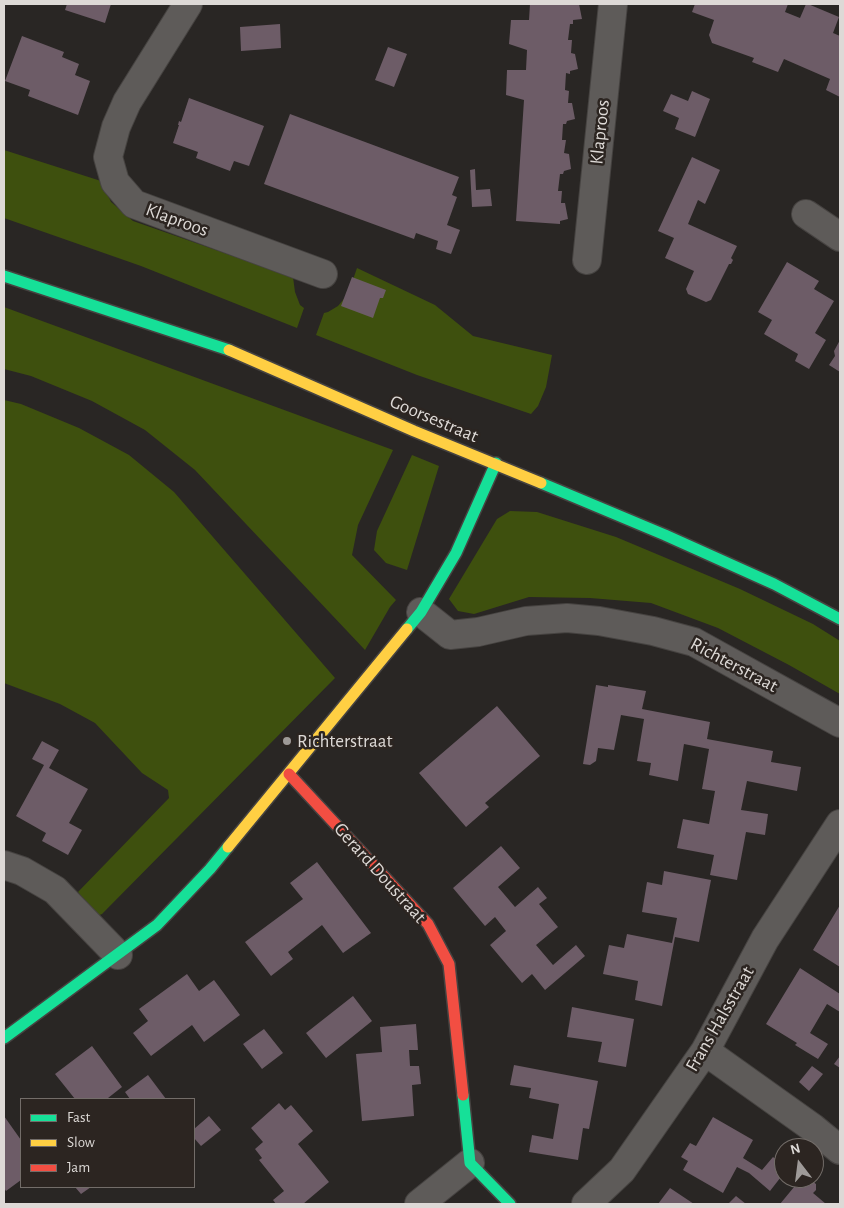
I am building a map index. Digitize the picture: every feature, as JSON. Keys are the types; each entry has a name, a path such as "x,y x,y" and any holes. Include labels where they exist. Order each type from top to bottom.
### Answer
{"street":[{"name":"Klaproos","path":"188,4 127,102 116,127 108,156 114,182 134,204 323,274"},
{"name":"Klaproos","path":"587,260 613,4"},
{"path":"806,214 840,236"},
{"name":"Goorsestraat","path":"4,276 218,345 414,430 665,535 774,584 840,619"},
{"path":"4,1038 157,925 210,868 421,612 456,553 496,463"},
{"name":"Richterstraat","path":"421,612 450,635 478,632 526,621 567,618 599,621 678,637 694,642 840,723"},
{"name":"Gerard Doustraat","path":"289,774 428,924 449,964 470,1163"},
{"name":"Frans Halsstraat","path":"586,1204 622,1170 705,1051 765,939 840,824"},
{"path":"4,865 22,871 56,890 118,955"},
{"path":"705,1051 813,1128 840,1150"},
{"path":"419,1204 470,1163 510,1204"}],"green space":[{"path":"4,150 101,181 111,202 133,221 293,277 295,292 300,305 304,308 297,328 141,266 4,218"},
{"path":"357,268 435,305 473,336 552,355 546,387 538,406 531,414 417,375 316,335 324,313 338,306 348,294"},
{"path":"4,307 393,450 358,525 352,555 396,600 365,650 195,470 145,430 92,401 31,376 4,369"},
{"path":"4,400 21,404 79,428 129,455 174,492 335,678 102,914 97,916 78,892 169,798 168,790 142,773 95,723 60,704 4,683"},
{"path":"412,455 439,466 407,570 386,563 374,550 377,531"},
{"path":"510,511 537,512 616,537 740,589 813,624 840,641 840,694 718,628 651,603 590,598 529,597 474,614 458,611 449,599 497,519"}],"building":[{"path":"67,4 111,4 105,23 65,10"},
{"path":"530,4 579,4 582,19 573,20 573,24 570,24 568,40 572,40 571,53 575,54 578,69 570,71 570,74 566,73 565,90 569,91 568,103 572,103 575,119 563,124 562,140 566,140 564,153 569,154 571,169 560,174 558,191 562,191 561,203 565,203 568,219 560,221 560,224 516,221 524,100 506,95 507,70 526,70 527,50 509,44 511,20 529,20"},
{"path":"695,4 788,4 785,12 800,18 806,4 808,4 839,17 833,33 840,36 840,97 826,90 830,79 784,59 778,72 752,62 754,58 712,43 709,35 714,20 692,12"},
{"path":"280,24 281,48 241,51 240,27"},
{"path":"22,36 64,52 62,57 79,64 75,75 90,81 78,115 28,96 30,90 5,81"},
{"path":"388,47 407,54 394,87 375,80"},
{"path":"692,91 710,99 695,137 675,129 679,118 663,111 671,94 688,101"},
{"path":"189,98 264,126 249,166 234,161 230,171 196,158 198,152 173,143 179,121 181,122"},
{"path":"290,114 459,177 452,195 457,197 447,225 460,230 451,254 436,249 438,241 416,233 414,239 264,184"},
{"path":"692,157 720,170 705,204 698,200 688,224 737,246 731,258 733,260 731,264 729,264 711,300 706,302 688,294 686,289 694,271 665,258 674,238 658,231"},
{"path":"475,169 476,190 490,189 492,206 472,207 470,170"},
{"path":"787,262 819,281 814,289 834,301 815,333 826,340 809,369 795,361 798,354 764,334 772,320 758,312"},
{"path":"352,277 386,290 383,298 380,298 373,318 341,306"},
{"path":"840,340 840,372 829,365 835,356 834,351"},
{"path":"596,685 646,691 642,709 710,722 707,739 773,751 771,762 801,767 797,791 747,781 741,810 768,814 765,835 746,832 737,880 710,875 714,855 677,848 683,819 709,824 715,791 702,789 709,749 684,744 678,781 649,775 651,763 637,761 644,719 621,715 614,750 598,748 596,761 590,765 583,764"},
{"path":"497,706 540,756 485,803 489,807 466,827 419,773"},
{"path":"42,741 59,750 49,768 88,789 69,823 82,830 68,855 42,841 46,833 16,816 44,765 32,759"},
{"path":"501,846 520,868 498,887 515,907 538,887 547,898 539,904 558,927 536,945 553,965 576,945 585,956 545,990 532,974 522,983 490,945 506,931 495,917 485,926 453,888"},
{"path":"317,862 371,933 343,953 322,925 288,952 293,959 271,976 245,942 303,899 290,883"},
{"path":"664,871 711,880 699,942 675,937 662,1006 635,1000 638,981 603,974 609,945 624,948 627,934 672,943 677,918 642,912 647,882 662,885"},
{"path":"840,905 840,967 813,950"},
{"path":"800,968 840,994 840,1012 827,1004 810,1033 828,1044 818,1059 795,1045 797,1043 766,1024"},
{"path":"187,974 199,991 214,980 240,1015 204,1042 192,1025 151,1056 133,1033 148,1021 139,1009"},
{"path":"353,996 372,1021 326,1058 306,1033"},
{"path":"572,1007 634,1019 626,1067 598,1062 602,1042 567,1037"},
{"path":"416,1024 418,1050 409,1050 410,1066 419,1066 421,1084 412,1085 414,1116 362,1121 356,1054 382,1052 380,1027"},
{"path":"264,1029 283,1053 262,1069 243,1044"},
{"path":"92,1046 122,1087 108,1098 74,1098 55,1074"},
{"path":"840,1056 840,1068 834,1064"},
{"path":"514,1065 598,1081 589,1129 583,1128 578,1160 529,1152 532,1135 553,1139 559,1104 529,1098 531,1088 510,1085"},
{"path":"812,1066 823,1074 809,1091 799,1082"},
{"path":"148,1075 165,1098 129,1098 125,1092"},
{"path":"279,1103 285,1110 291,1105 313,1131 298,1144 329,1182 303,1204 276,1204 273,1200 284,1191 259,1160 262,1158 255,1149 263,1142 251,1128"},
{"path":"4,1116 20,1139 20,1181 6,1191 4,1188"},
{"path":"209,1116 221,1130 201,1146 195,1139 195,1128"},
{"path":"713,1117 753,1140 743,1158 762,1170 774,1158 774,1186 770,1191 749,1173 737,1167 723,1193 683,1170 688,1161 681,1157 690,1143 696,1146"},
{"path":"76,1188 90,1188 81,1194"},
{"path":"670,1188 694,1204 658,1204"},
{"path":"793,1188 816,1188 813,1193 826,1204 780,1204"},
{"path":"736,1196 746,1204 728,1204"}],"traffic: fast":[{"path":"4,276 229,350"},
{"path":"407,629 421,612 456,553 496,463"},
{"path":"541,483 665,535 774,584 840,619"},
{"path":"4,1038 157,925 228,847"},
{"path":"463,1095 470,1163 510,1204"}],"traffic: slow":[{"path":"229,350 414,431 541,483"},
{"path":"228,847 407,629"}],"traffic: jam":[{"path":"289,774 428,924 449,964 463,1095"}],"place":[{"name":"Richterstraat","path":"287,741"}]}
